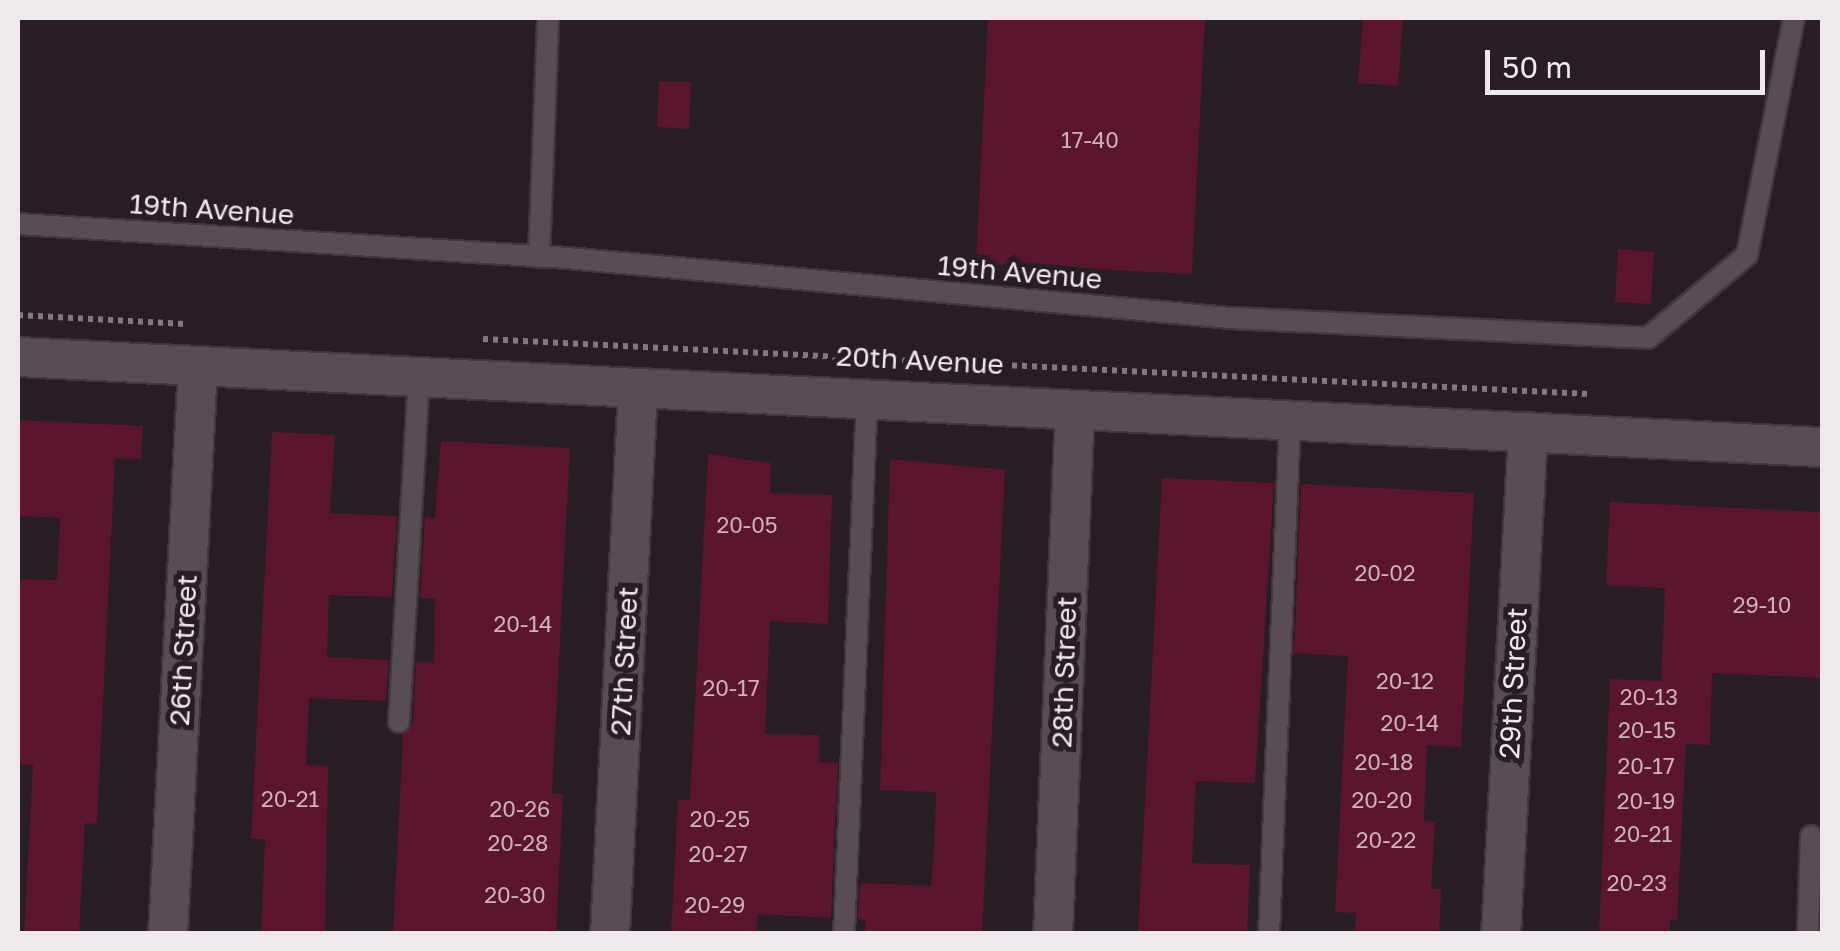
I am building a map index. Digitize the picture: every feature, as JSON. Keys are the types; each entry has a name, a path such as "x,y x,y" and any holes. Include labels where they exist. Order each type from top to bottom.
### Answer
{"street":[{"name":"20th Avenue","path":"18,356 1822,447"},
{"name":"26th Street","path":"168,934 198,366"},
{"name":"27th Street","path":"610,934 638,388"},
{"name":"28th Street","path":"1054,934 1076,410"},
{"name":"29th Street","path":"1501,934 1528,432"}],"lane":[{"path":"539,258 548,18"},
{"name":"19th Avenue","path":"18,224 539,258 1230,318 1648,338 1747,254 1794,18"},
{"path":"398,722 419,377"},
{"path":"844,934 868,399"},
{"path":"1269,934 1290,420"},
{"path":"1808,934 1810,836"}],"path":[{"path":"18,315 194,325"},
{"name":"20th Avenue","path":"464,338 1603,395"}],"building":[{"path":"988,18 1205,18 1192,274 976,263"},
{"path":"1363,18 1403,18 1398,86 1358,83"},
{"path":"659,81 691,82 689,129 657,127"},
{"path":"1618,249 1654,252 1651,304 1615,302"},
{"path":"18,420 143,426 141,459 115,458 97,824 85,823 79,934 24,934 33,765 18,764 18,579 57,580 60,518 18,516"},
{"path":"272,432 335,435 330,513 397,516 392,597 329,595 327,657 389,660 386,701 309,698 306,765 328,766 325,934 261,934 265,839 251,839"},
{"path":"441,441 570,448 552,794 563,794 556,934 393,934 403,735 413,724 416,662 434,663 435,598 420,598 425,517 435,518"},
{"path":"708,454 771,463 770,493 832,495 828,624 770,621 765,734 819,735 819,762 838,763 831,918 758,914 756,934 671,934 678,800 690,800"},
{"path":"890,459 1005,470 982,934 865,934 866,920 858,919 860,883 931,886 934,849 936,792 880,790"},
{"path":"1162,478 1274,483 1255,783 1196,781 1192,863 1250,865 1247,934 1138,934"},
{"path":"1301,484 1474,493 1461,747 1427,745 1424,821 1435,822 1431,889 1441,889 1439,934 1355,934 1356,913 1335,912 1348,656 1294,653"},
{"path":"1610,502 1822,512 1822,678 1712,673 1710,745 1686,744 1677,920 1670,919 1670,934 1599,934 1610,679 1661,681 1665,588 1606,585"}]}
